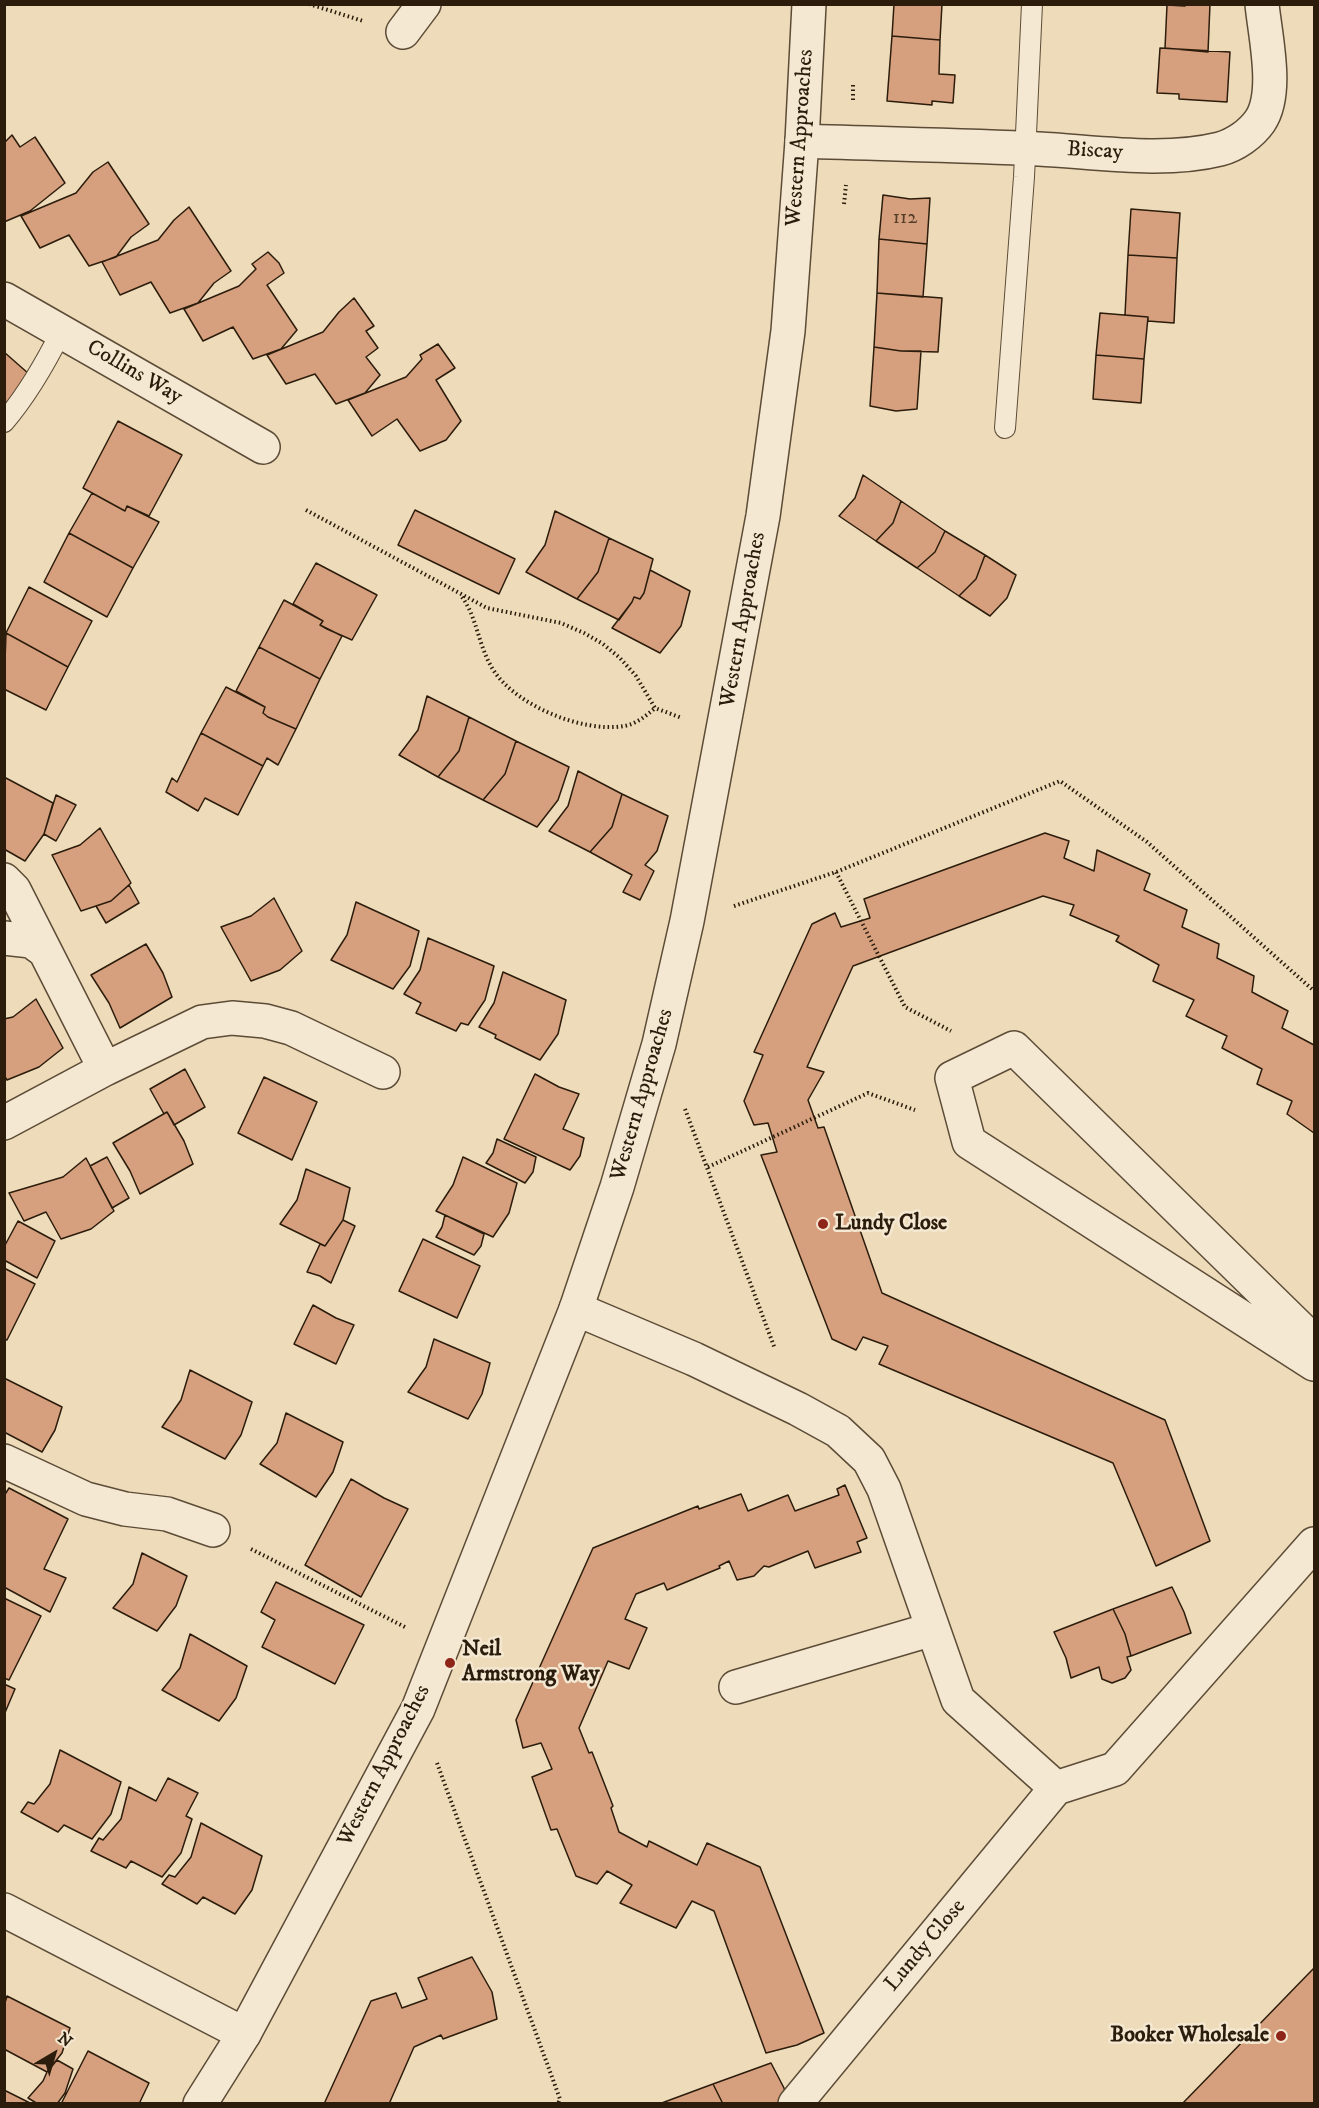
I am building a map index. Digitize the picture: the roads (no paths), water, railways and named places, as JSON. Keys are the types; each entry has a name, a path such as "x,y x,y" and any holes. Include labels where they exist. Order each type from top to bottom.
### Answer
{"street":[{"path":"403,32 424,4"},
{"name":"Western Approaches","path":"200,2103 244,2034 418,1709 576,1310 617,1187 659,1044 674,986 724,734 766,493 788,331 809,4"},
{"name":"Biscay","path":"802,141 1026,148 1154,155 1205,152 1222,148 1242,140 1260,121 1267,103 1270,81 1262,4"},
{"name":"Collins Way","path":"4,299 263,447"},
{"path":"4,880 14,890 42,949 105,1068"},
{"path":"4,938 31,941 42,949"},
{"path":"4,1123 105,1068 202,1022 232,1018 265,1021 291,1028 383,1072"},
{"path":"1314,1342 1014,1048 952,1078 969,1142 1314,1364"},
{"path":"576,1310 694,1359 798,1409 838,1431 869,1460 884,1489 958,1700 1056,1788 1115,1769 1314,1544"},
{"path":"4,1461 86,1499 125,1509 167,1514 213,1530"},
{"path":"736,1687 933,1629"},
{"name":"Lundy Close","path":"795,2103 1056,1788"},
{"path":"4,1910 244,2034"}],"lane":[{"path":"1005,428 1026,148 1032,4"},
{"path":"4,422 22,400 62,332"}],"place":[{"name":"Lundy Close","path":"823,1224"},
{"name":"Neil Armstrong Way","path":"450,1663"},
{"name":"Booker Wholesale","path":"1281,2036"}]}
